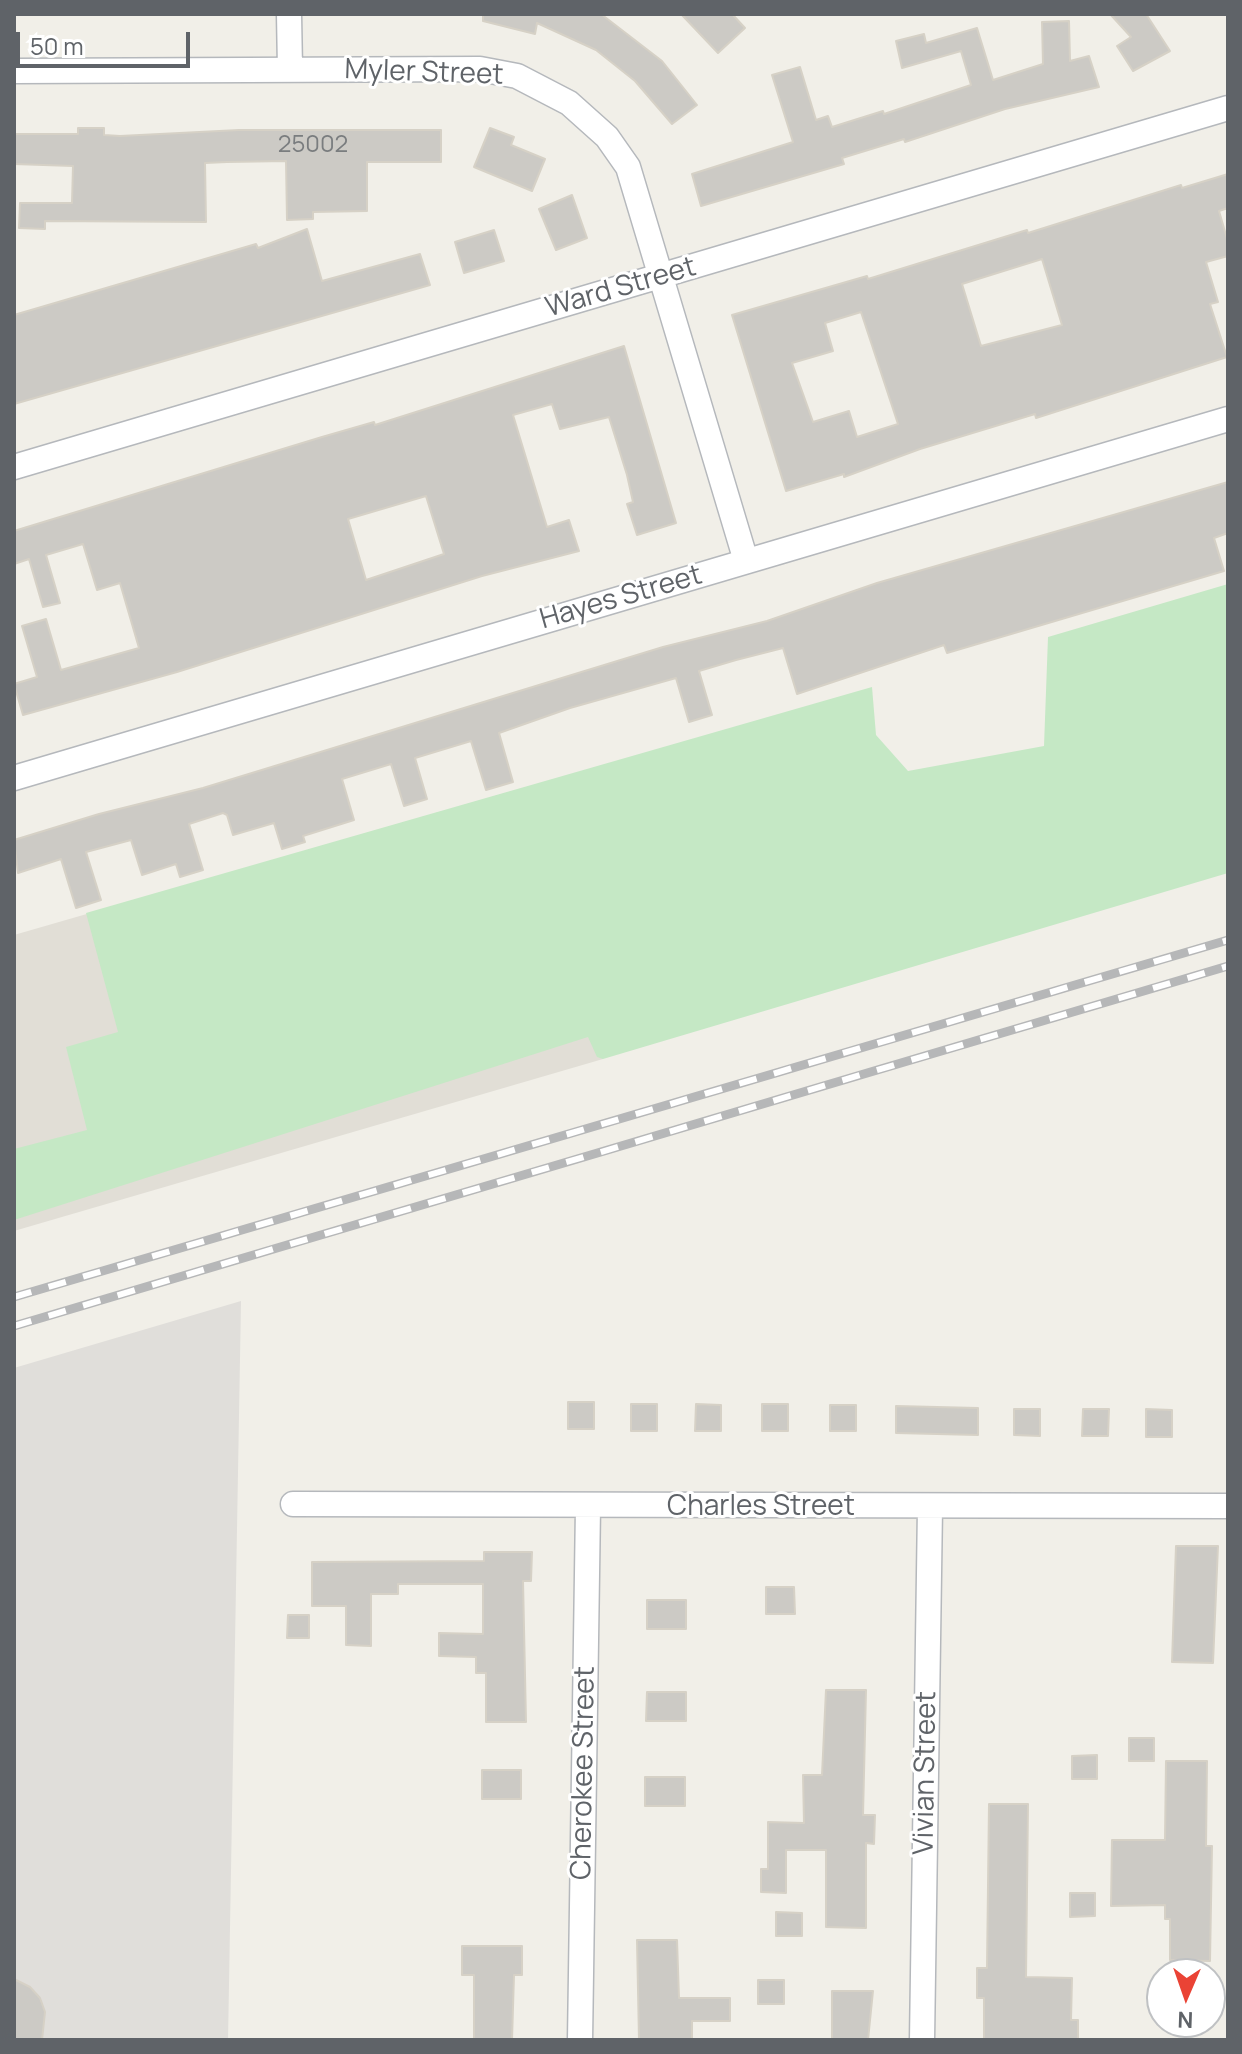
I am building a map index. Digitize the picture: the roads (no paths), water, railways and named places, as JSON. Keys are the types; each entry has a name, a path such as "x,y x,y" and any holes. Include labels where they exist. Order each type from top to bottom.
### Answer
{"street":[{"path":"289,14 290,69"},
{"name":"Myler Street","path":"14,71 480,69 517,76 551,91 587,116 628,167 746,561"},
{"name":"Ward Street","path":"14,467 1228,108"},
{"name":"Hayes Street","path":"14,778 1228,419"},
{"name":"Charles Street","path":"293,1504 1228,1506"},
{"name":"Cherokee Street","path":"580,2040 588,1507"},
{"name":"Vivian Street","path":"922,2040 930,1507"}],"railway":[{"path":"14,1297 1228,940"},
{"path":"14,1326 1228,966"}]}
